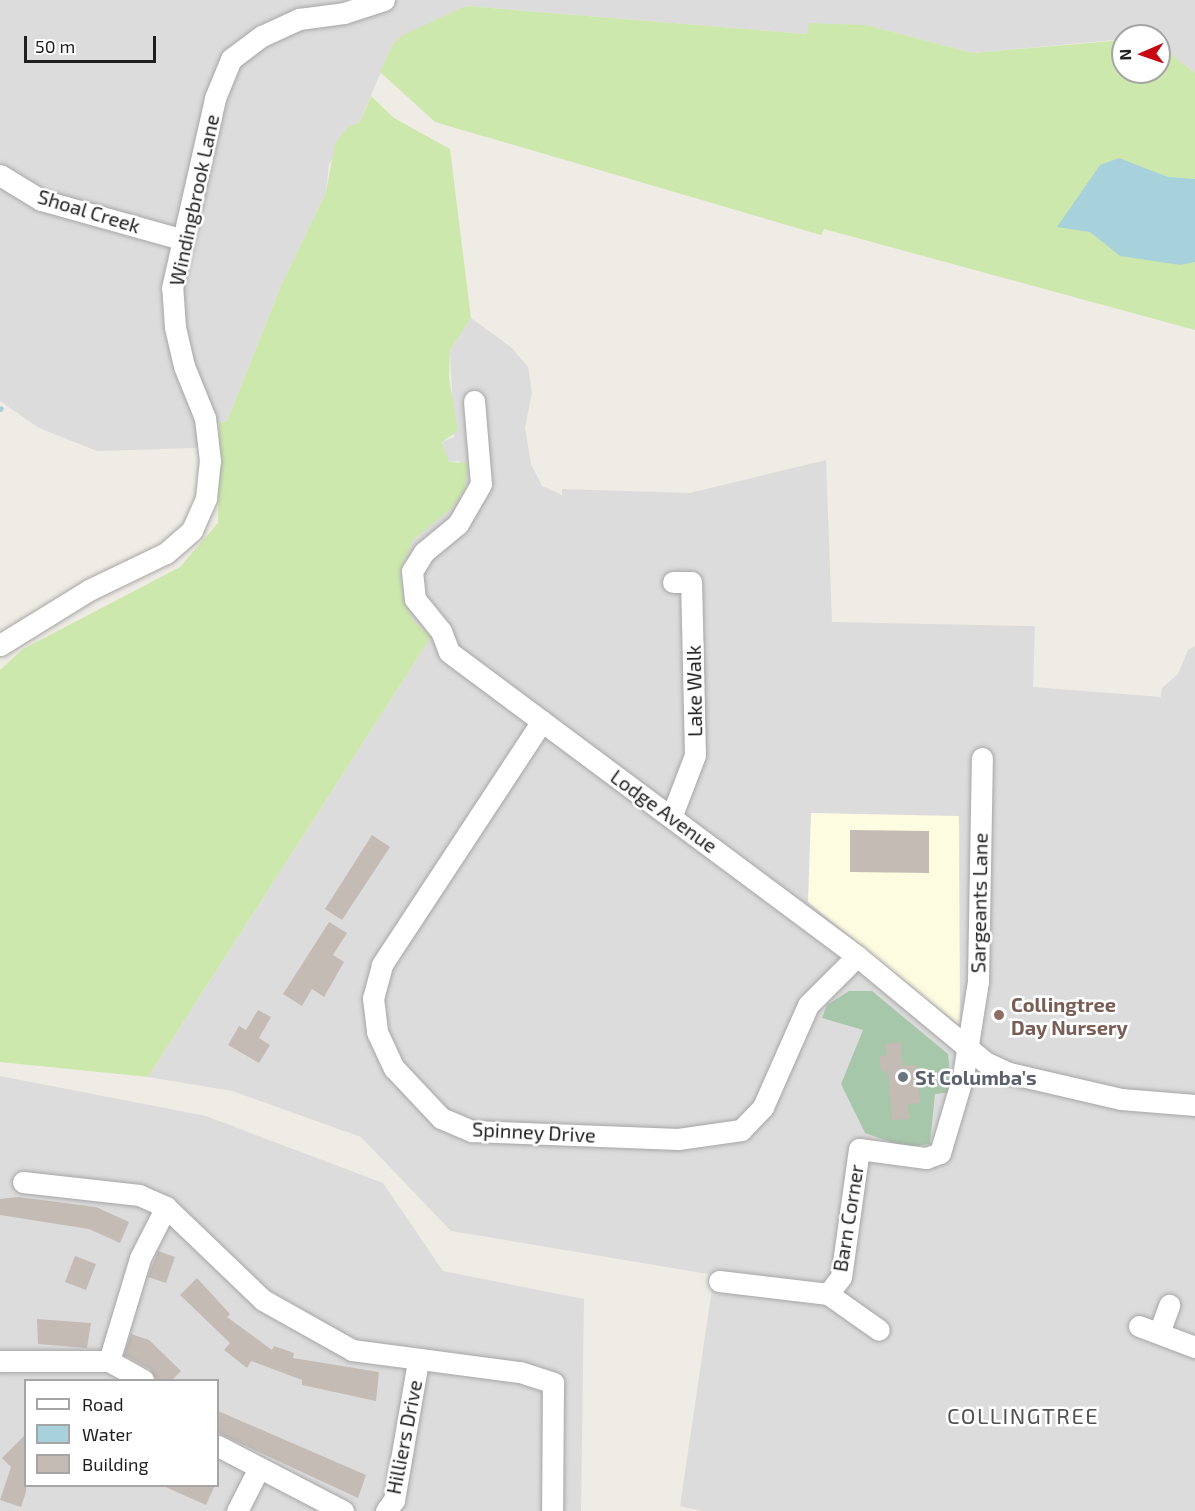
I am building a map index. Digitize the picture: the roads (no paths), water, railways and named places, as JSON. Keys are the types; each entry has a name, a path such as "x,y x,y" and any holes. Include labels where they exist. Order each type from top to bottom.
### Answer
{"street":[{"name":"Windingbrook Lane","path":"0,645 89,590 166,554 192,530 206,498 210,461 205,418 184,366 175,327 172,288 181,239 198,187 215,98 231,59 262,36 299,19 344,13 384,0"},
{"name":"Shoal Creek","path":"0,175 41,200 181,239"},
{"name":"Lodge Avenue","path":"474,400 480,484 458,524 424,552 412,571 411,590 441,631 449,652 672,815 857,956 965,1047 1009,1073 1121,1099 1195,1105"},
{"name":"Lake Walk","path":"672,815 695,754 691,582 673,582"},
{"name":"Spinney Drive","path":"542,721 466,831 379,976 373,998 377,1032 394,1068 441,1118 472,1131 678,1139 741,1130 763,1107 808,1005 857,956"},
{"name":"Sargeants Lane","path":"965,1047 978,981 982,758"},
{"name":"Barn Corner","path":"828,1294 841,1277 859,1149 926,1158 940,1153 963,1076 965,1047"},
{"path":"23,1182 139,1195 166,1207 263,1300 315,1333 352,1350 418,1361 519,1372 553,1383 552,1511"},
{"path":"109,1361 140,1258 166,1207"},
{"name":"Barn Corner","path":"719,1281 828,1294 879,1330"},
{"path":"1169,1305 1149,1330 1195,1347"},
{"path":"0,1361 109,1361 141,1379"},
{"name":"Hilliers Drive","path":"386,1511 394,1500 418,1361"},
{"path":"219,1447 258,1470 343,1511"},
{"path":"237,1511 258,1470"}],"water":[{"path":"1119,158 1168,177 1195,179 1195,262 1180,265 1120,256 1090,232 1057,227 1100,165"}],"place":[{"name":"Collingtree Day Nursery","path":"999,1015"},
{"name":"St Columba's","path":"903,1077"}],"district":[{"name":"COLLINGTREE","path":"1023,1416"}]}
